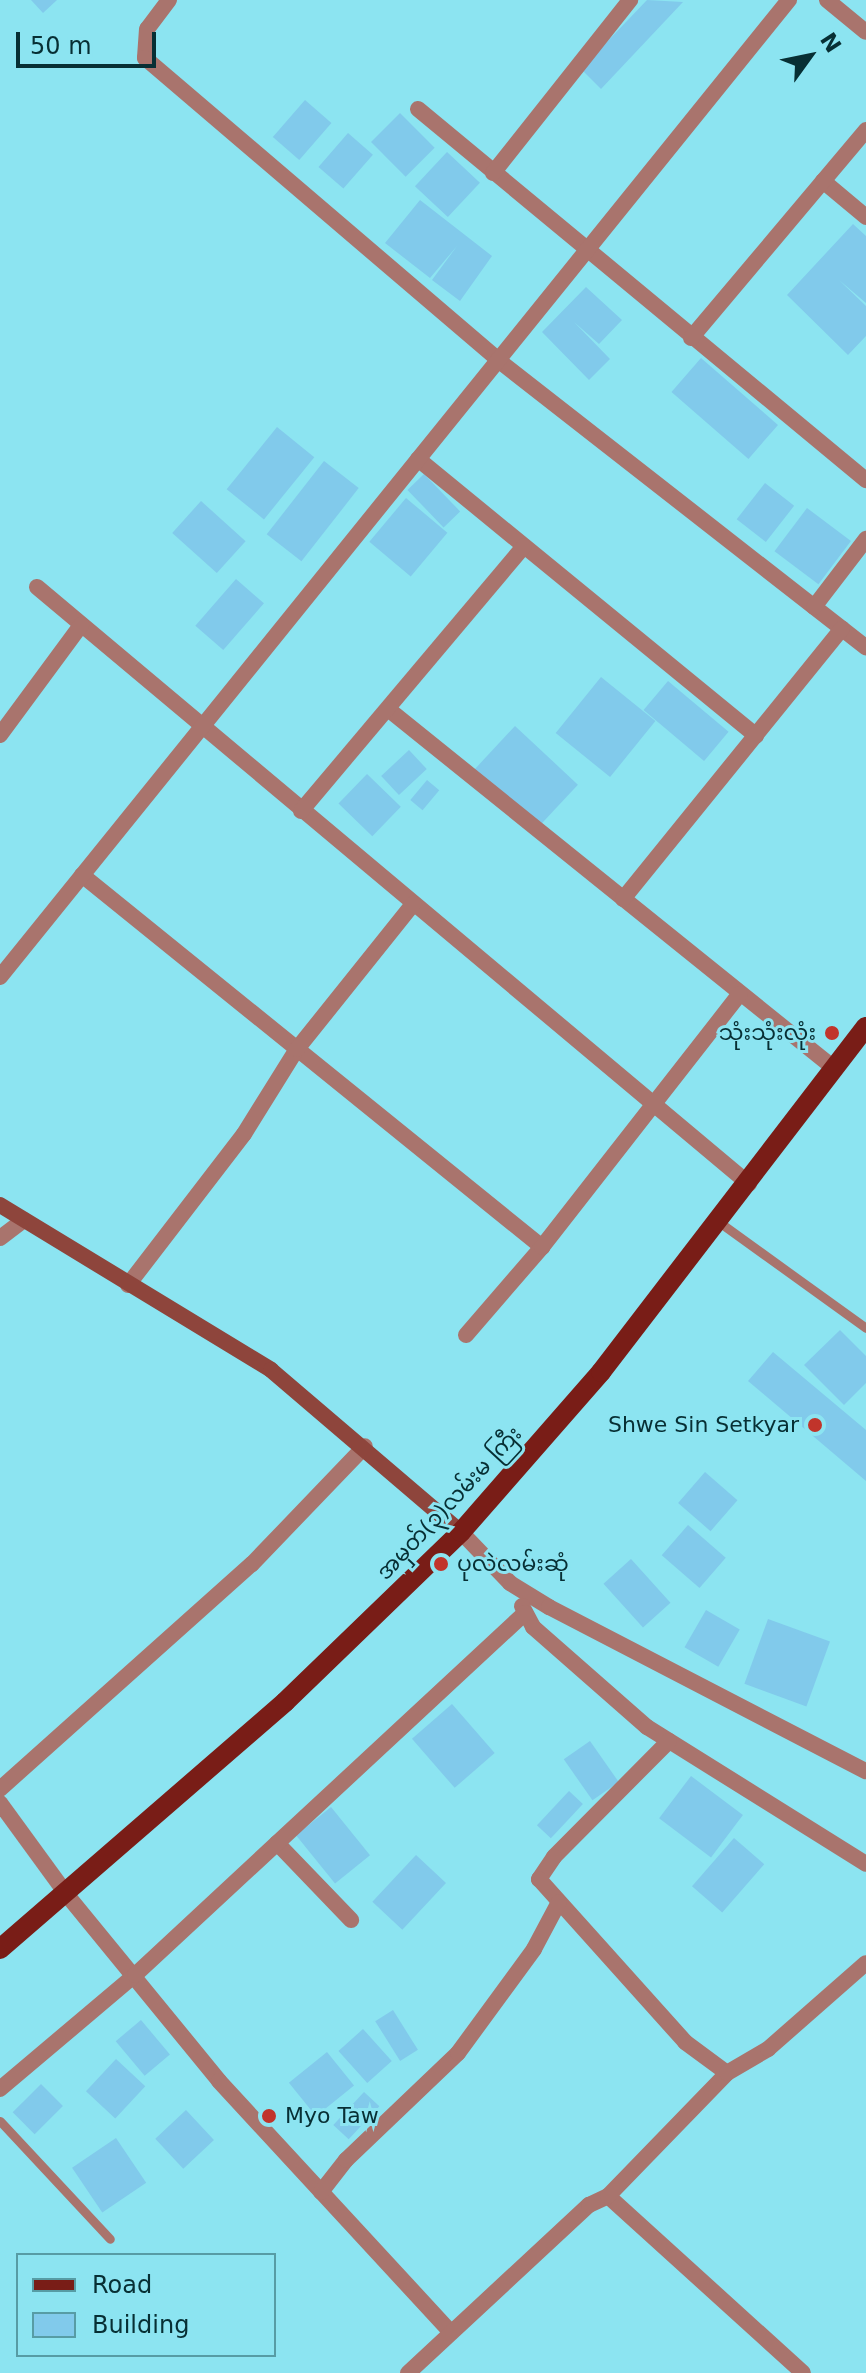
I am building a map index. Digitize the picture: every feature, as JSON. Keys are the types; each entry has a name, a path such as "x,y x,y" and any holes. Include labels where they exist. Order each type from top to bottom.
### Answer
{"main road":[{"name":"အမှတ်(၃)လမ်းမ ကြီး","path":"0,1949 67,1895 285,1702 461,1532 601,1372 749,1184 866,1027"}],"street":[{"path":"169,0 147,29 145,58 498,360 866,648"},
{"path":"493,173 630,0"},
{"path":"0,977 789,0"},
{"path":"827,0 866,32"},
{"path":"418,109 586,252 866,480"},
{"path":"691,338 866,130"},
{"path":"823,181 866,217"},
{"path":"418,459 756,736"},
{"path":"814,607 866,539"},
{"path":"301,811 524,546"},
{"path":"37,587 201,728 749,1184"},
{"path":"0,735 81,625"},
{"path":"623,899 842,629"},
{"path":"388,709 835,1069"},
{"path":"82,875 542,1247"},
{"path":"128,1285 244,1134 297,1049 413,904"},
{"path":"466,1335 542,1247 740,994"},
{"path":"0,1205 271,1370 365,1446 461,1532 510,1583 533,1627 669,1741 866,1864"},
{"path":"0,1238 24,1220"},
{"path":"0,1789 252,1564 365,1446"},
{"path":"510,1583 866,1771"},
{"path":"0,2089 135,1975 525,1613"},
{"path":"669,1741 539,1879 685,2042 727,2073"},
{"path":"0,1803 67,1895 219,2081 451,2332"},
{"path":"277,1843 351,1920"},
{"path":"321,2192 346,2160 458,2053 534,1949 559,1902"},
{"path":"408,2373 589,2205 608,2196 727,2073 768,2049 866,1963"},
{"path":"608,2196 803,2373"}],"lane":[{"path":"719,1222 866,1328"},
{"path":"0,2121 110,2239"}],"building":[{"path":"31,0 57,0 43,13"},
{"path":"647,0 683,2 601,89 581,69"},
{"path":"305,100 331,123 299,160 273,137"},
{"path":"400,113 435,148 406,177 371,142"},
{"path":"348,133 373,155 343,189 318,167"},
{"path":"447,152 480,183 448,217 415,186"},
{"path":"420,200 492,256 460,301 432,280 457,246 430,278 385,243"},
{"path":"853,224 866,236 866,303 839,280 866,306 866,336 848,355 787,295"},
{"path":"586,287 622,320 599,344 574,322 610,359 589,380 542,332"},
{"path":"701,358 778,425 748,459 671,392"},
{"path":"277,427 314,457 264,519 227,489"},
{"path":"324,461 359,488 301,561 267,534"},
{"path":"424,474 460,511 444,527 407,490"},
{"path":"765,483 794,506 766,542 737,519"},
{"path":"406,498 447,533 411,576 369,542"},
{"path":"201,501 246,541 217,573 172,533"},
{"path":"807,508 851,541 818,584 775,551"},
{"path":"236,579 264,603 223,650 195,626"},
{"path":"601,677 655,721 610,777 556,733"},
{"path":"668,681 729,732 704,761 644,710"},
{"path":"515,726 578,785 537,829 474,770"},
{"path":"409,750 427,769 399,795 381,776"},
{"path":"367,774 401,807 372,836 339,803"},
{"path":"427,780 439,790 423,810 410,800"},
{"path":"840,1330 866,1356 866,1383 844,1405 804,1365"},
{"path":"773,1352 866,1430 866,1481 748,1381"},
{"path":"705,1472 737,1500 711,1531 678,1503"},
{"path":"688,1525 726,1558 699,1588 662,1555"},
{"path":"631,1559 670,1603 643,1628 604,1584"},
{"path":"706,1610 740,1630 718,1667 684,1647"},
{"path":"768,1619 830,1642 806,1706 744,1684"},
{"path":"452,1704 495,1753 455,1788 412,1739"},
{"path":"590,1741 619,1782 592,1800 564,1759"},
{"path":"691,1776 743,1815 711,1857 659,1818"},
{"path":"569,1791 583,1804 551,1838 537,1825"},
{"path":"331,1807 370,1855 335,1884 296,1835"},
{"path":"734,1838 764,1864 722,1913 692,1886"},
{"path":"416,1855 446,1883 402,1930 372,1902"},
{"path":"393,2010 418,2050 400,2061 375,2021"},
{"path":"141,2020 170,2054 145,2076 116,2041"},
{"path":"363,2029 392,2061 367,2083 338,2051"},
{"path":"327,2052 354,2085 316,2116 289,2083"},
{"path":"116,2059 145,2086 115,2118 86,2091"},
{"path":"41,2084 63,2106 35,2134 13,2112"},
{"path":"364,2092 379,2106 349,2139 333,2125"},
{"path":"186,2110 214,2140 183,2169 155,2139"},
{"path":"116,2138 146,2183 102,2212 72,2168"}],"place":[{"name":"သုံးသုံးလုံး","path":"832,1033"},
{"name":"Shwe Sin Setkyar","path":"815,1425"},
{"name":"ပုလဲလမ်းဆုံ","path":"441,1564"},
{"name":"Myo Taw","path":"269,2116"}]}
